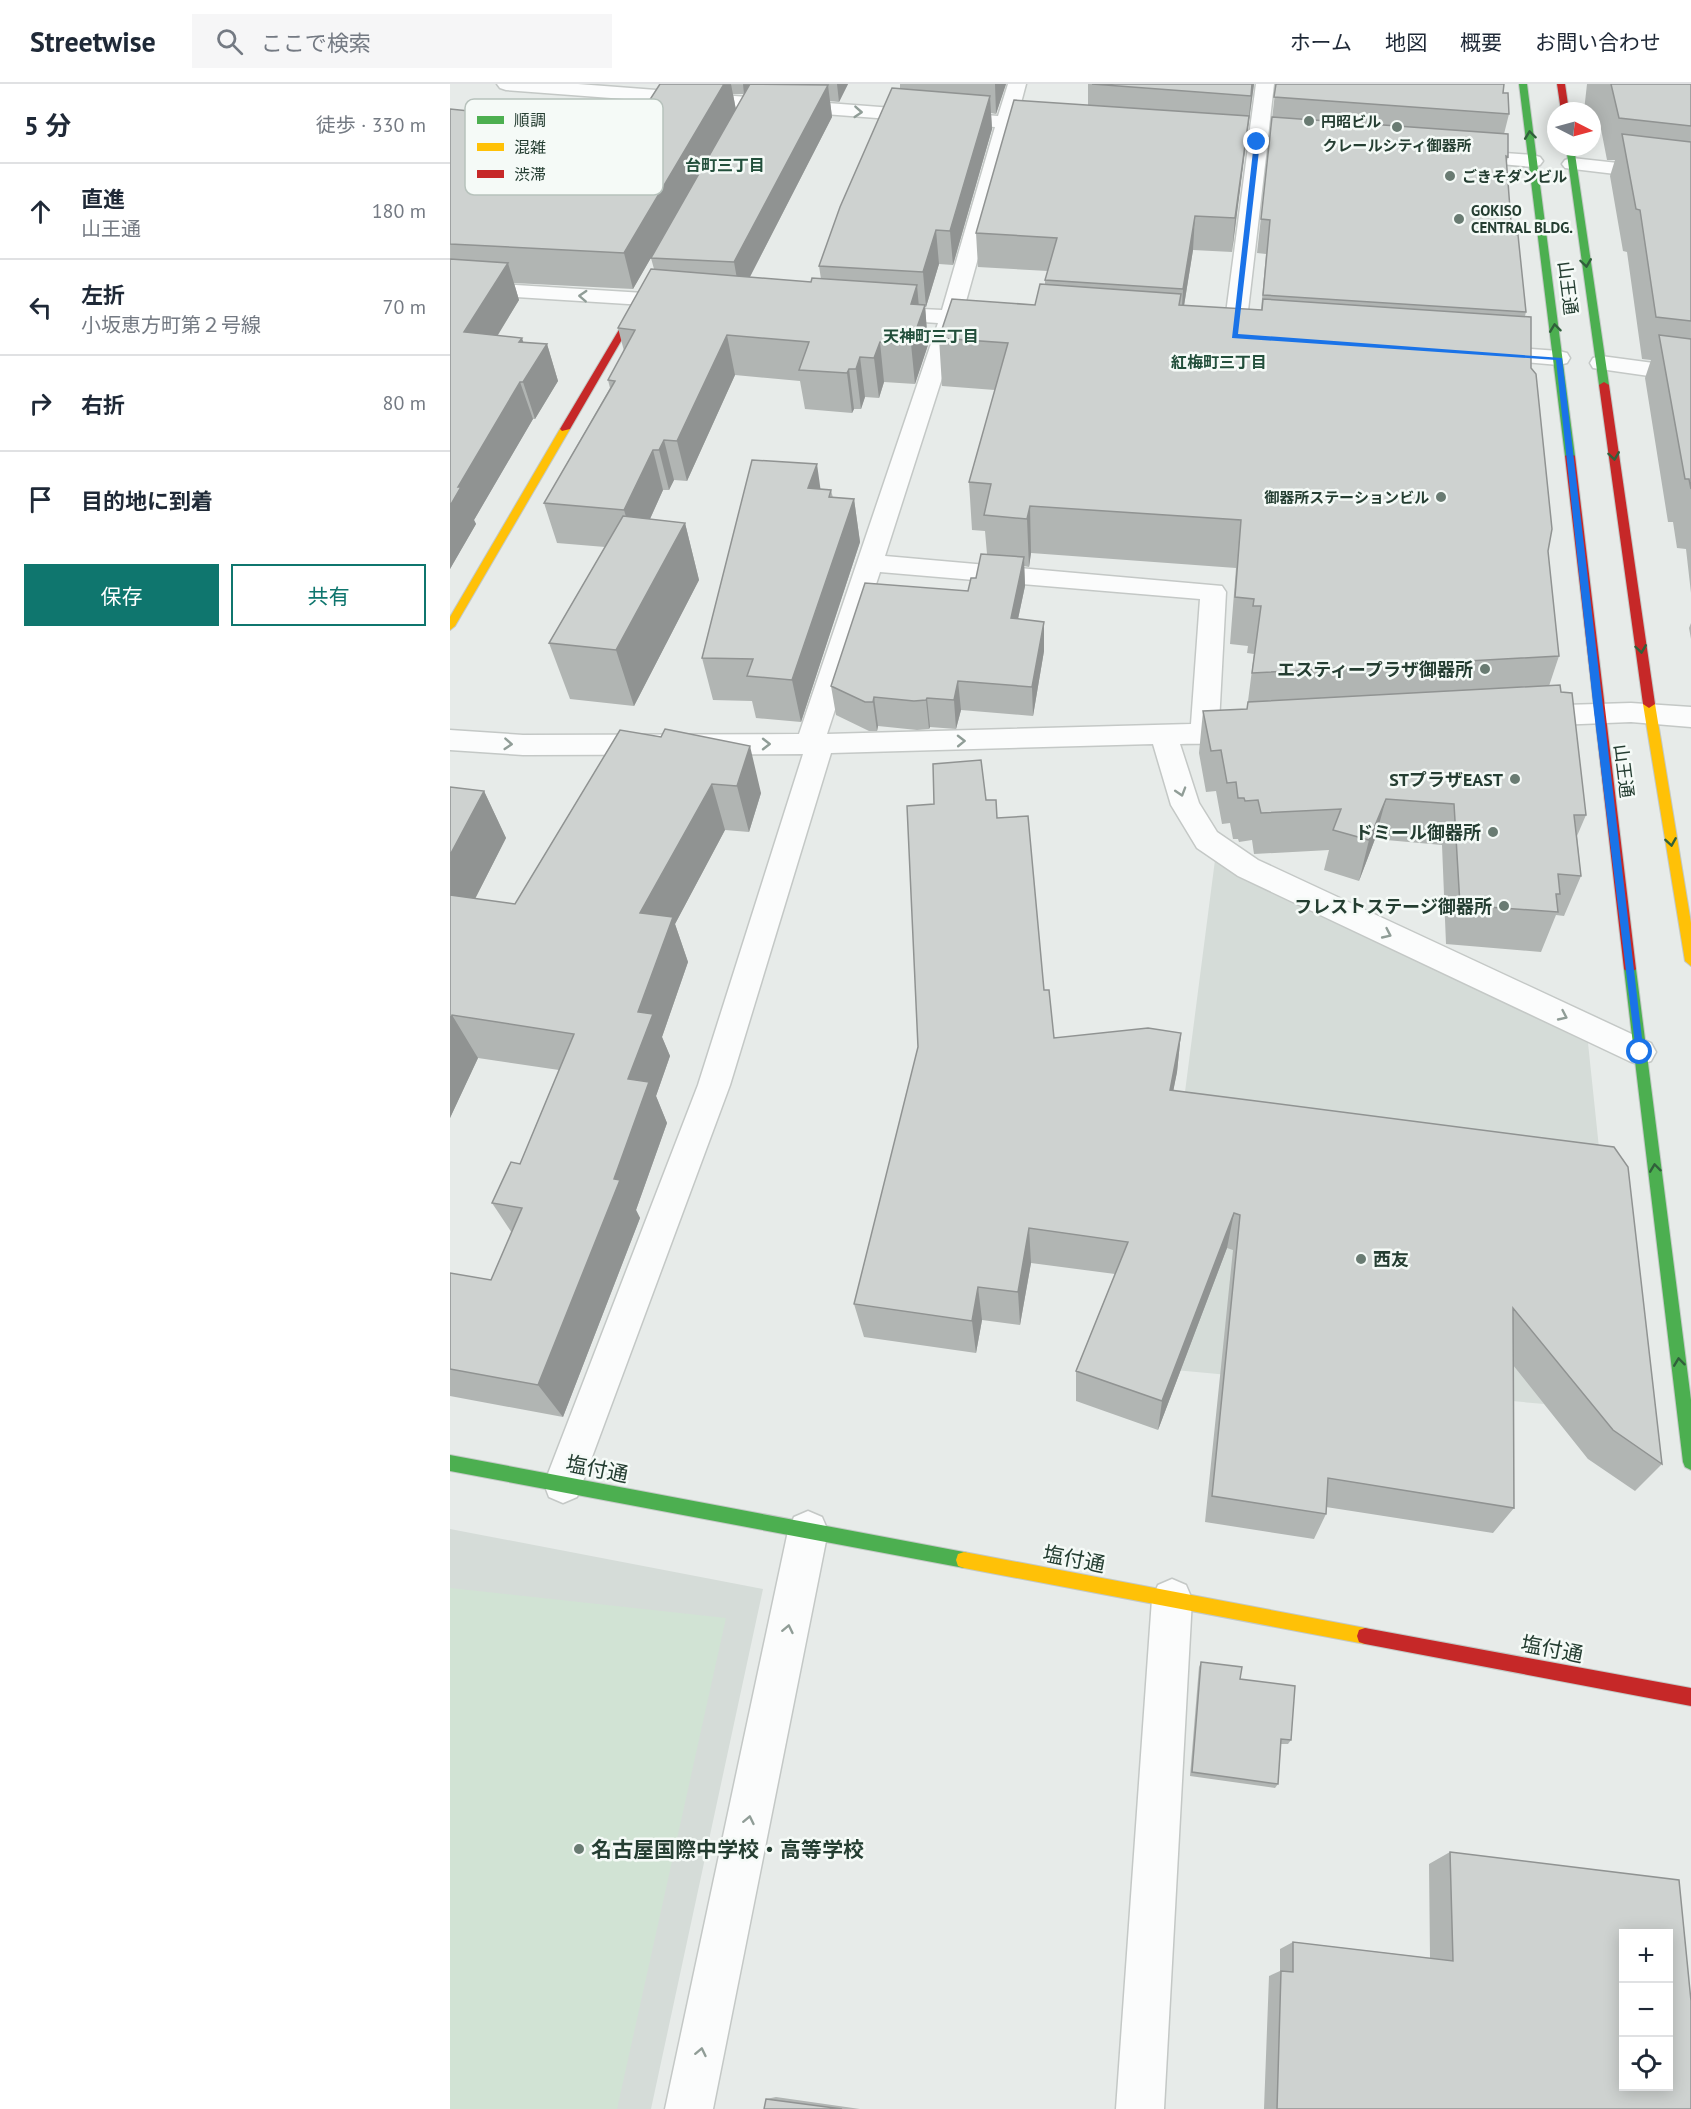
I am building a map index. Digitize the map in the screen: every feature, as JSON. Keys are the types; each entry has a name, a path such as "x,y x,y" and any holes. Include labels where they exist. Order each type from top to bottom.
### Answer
{"main road":[{"name":"山王通","path":"1523,84 1559,358 1598,712 1691,1462"},
{"path":"1561,84 1564,102"},
{"name":"山王通","path":"1571,156 1650,712 1691,961"},
{"path":"450,627 644,294"},
{"name":"塩付通","path":"450,1463 1691,1697"}],"street":[{"path":"506,84 1074,128"},
{"path":"563,1484 714,1085 870,563 951,317 1017,84"},
{"path":"1234,336 1265,84"},
{"path":"1188,137 1338,148"},
{"path":"1442,154 1533,161"},
{"path":"1576,156 1691,177"},
{"path":"450,288 644,294 701,303"},
{"path":"856,312 1010,321"},
{"path":"1211,334 1258,338"},
{"path":"1470,352 1559,358"},
{"path":"1601,363 1691,375"},
{"path":"870,563 1213,592 1204,735"},
{"path":"1507,717 1598,712 1650,712 1691,717"},
{"path":"450,740 523,745 815,744 1204,735 1274,731"},
{"path":"1164,736 1185,805 1207,840 1240,862 1368,926 1640,1052"},
{"path":"689,2109 808,1531"},
{"path":"1140,2109 1172,1599"}],"shaded area":[{"path":"1215,860 1236,873 1588,1043 1629,1434 1588,1459 1544,1404 1110,1364 1167,1231"},
{"name":"名古屋国際中学校・高等学校","path":"450,1529 763,1589 651,2109 450,2109"}],"green space":[{"name":"名古屋国際中学校・高等学校","path":"450,1588 726,1618 617,2109 450,2109"}],"building":[{"path":"660,84 724,84 663,187 663,99 650,99"},
{"path":"750,84 828,85 734,262 651,258"},
{"path":"1092,84 1252,84 1251,96"},
{"path":"1276,84 1504,84 1503,93 1508,93 1509,114 1274,97"},
{"path":"1611,84 1691,84 1691,126 1619,118"},
{"path":"892,88 990,96 950,231 936,230 923,272 819,266 840,207"},
{"path":"1014,100 1249,116 1235,218 1195,216 1183,289 1045,280 1057,238 976,233"},
{"path":"450,109 465,111 465,195 658,195 624,253 450,244"},
{"path":"1272,117 1508,134 1508,157 1506,156 1512,235 1518,235 1526,312 1263,295 1270,220 1261,219"},
{"path":"1622,134 1691,142 1691,321 1656,317 1640,210 1636,209"},
{"path":"450,259 508,263 464,332 522,338 519,342 547,344 523,382 520,382 458,487 461,487 450,506"},
{"path":"651,269 811,282 812,278 917,285 911,304 925,305 911,344 880,342 874,358 860,357 856,369 849,369 847,373 799,370 809,342 727,335 677,441 664,440 659,450 653,450 624,510 544,503 615,381 608,380 635,330 618,328"},
{"path":"1040,284 1181,294 1179,305 1262,310 1263,299 1531,317 1531,368 1536,374 1552,529 1548,551 1559,656 1252,673 1261,606 1253,606 1254,599 1235,597 1241,520 1030,506 1027,519 984,515 991,484 969,482 1008,343 939,338 952,299 1035,305"},
{"path":"1659,335 1691,339 1691,489 1689,479 1685,479"},
{"path":"752,460 817,464 808,488 831,490 829,497 854,499 792,680 747,676 753,659 702,658"},
{"path":"623,516 685,523 616,650 549,643"},
{"path":"981,554 1024,557 1011,618 1044,622 1032,687 958,681 954,700 927,698 914,701 874,697 873,702 865,702 831,686 865,583 968,591 971,578 976,578"},
{"path":"1560,685 1561,692 1572,693 1586,815 1574,815 1581,876 1558,874 1560,894 1556,894 1558,912 1460,905 1454,804 1386,799 1369,840 1333,830 1341,809 1261,813 1258,800 1245,801 1244,798 1238,798 1236,782 1227,783 1221,750 1211,751 1203,711 1247,709 1248,702"},
{"path":"665,729 750,746 737,786 712,784 640,913 673,917 638,1012 653,1014 628,1079 649,1082 614,1179 620,1180 538,1385 450,1369 450,1273 491,1280 522,1208 492,1203 511,1162 520,1164 574,1034 452,1015 450,1021 450,895 515,904 620,730 661,737"},
{"path":"981,760 986,800 996,800 997,818 1028,816 1044,990 1049,990 1054,1038 1148,1028 1181,1033 1170,1090 1614,1147 1628,1167 1662,1464 1613,1430 1513,1308 1514,1508 1328,1478 1326,1514 1212,1496 1240,1215 1234,1213 1162,1401 1076,1371 1128,1242 1029,1228 1018,1292 978,1287 972,1321 854,1304 918,1047 907,806 934,804 933,764"},
{"path":"450,787 484,791 450,855"},
{"path":"1201,1662 1242,1667 1240,1679 1295,1686 1291,1740 1281,1739 1278,1784 1192,1772"},
{"path":"1450,1852 1679,1880 1691,2001 1691,2109 1277,2109 1281,1971 1293,1972 1293,1942 1453,1961"},
{"path":"766,2099 842,2109 764,2109"}],"traffic: fast":[{"path":"1523,84 1570,456"},
{"path":"1571,156 1604,385"},
{"path":"1630,969 1691,1462"},
{"path":"450,1463 964,1560"}],"traffic: slow":[{"path":"450,626 565,429"},
{"path":"1649,704 1691,961"},
{"path":"964,1560 1365,1636"}],"traffic: jam":[{"path":"1561,84 1564,102"},
{"path":"565,429 642,298"},
{"path":"1604,385 1649,704"},
{"path":"1570,456 1630,969"},
{"path":"1365,1636 1691,1697"}],"place":[{"name":"円昭ビル","path":"1309,121"},
{"name":"クレールシティ御器所","path":"1397,127"},
{"name":"ごきそダンビル","path":"1450,176"},
{"name":"GOKISO CENTRAL BLDG.","path":"1459,219"},
{"name":"御器所ステーションビル","path":"1441,497"},
{"name":"エスティープラザ御器所","path":"1485,669"},
{"name":"STプラザEAST","path":"1515,779"},
{"name":"ドミール御器所","path":"1493,832"},
{"name":"フレストステージ御器所","path":"1504,906"},
{"name":"西友","path":"1361,1259"},
{"name":"名古屋国際中学校・高等学校","path":"579,1849"}],"district":[{"name":"台町三丁目","path":"725,165"},
{"name":"天神町三丁目","path":"931,336"},
{"name":"紅梅町三丁目","path":"1219,362"}],"route":[{"path":"1257,142 1234,336 1559,358 1598,712 1640,1052"}]}
